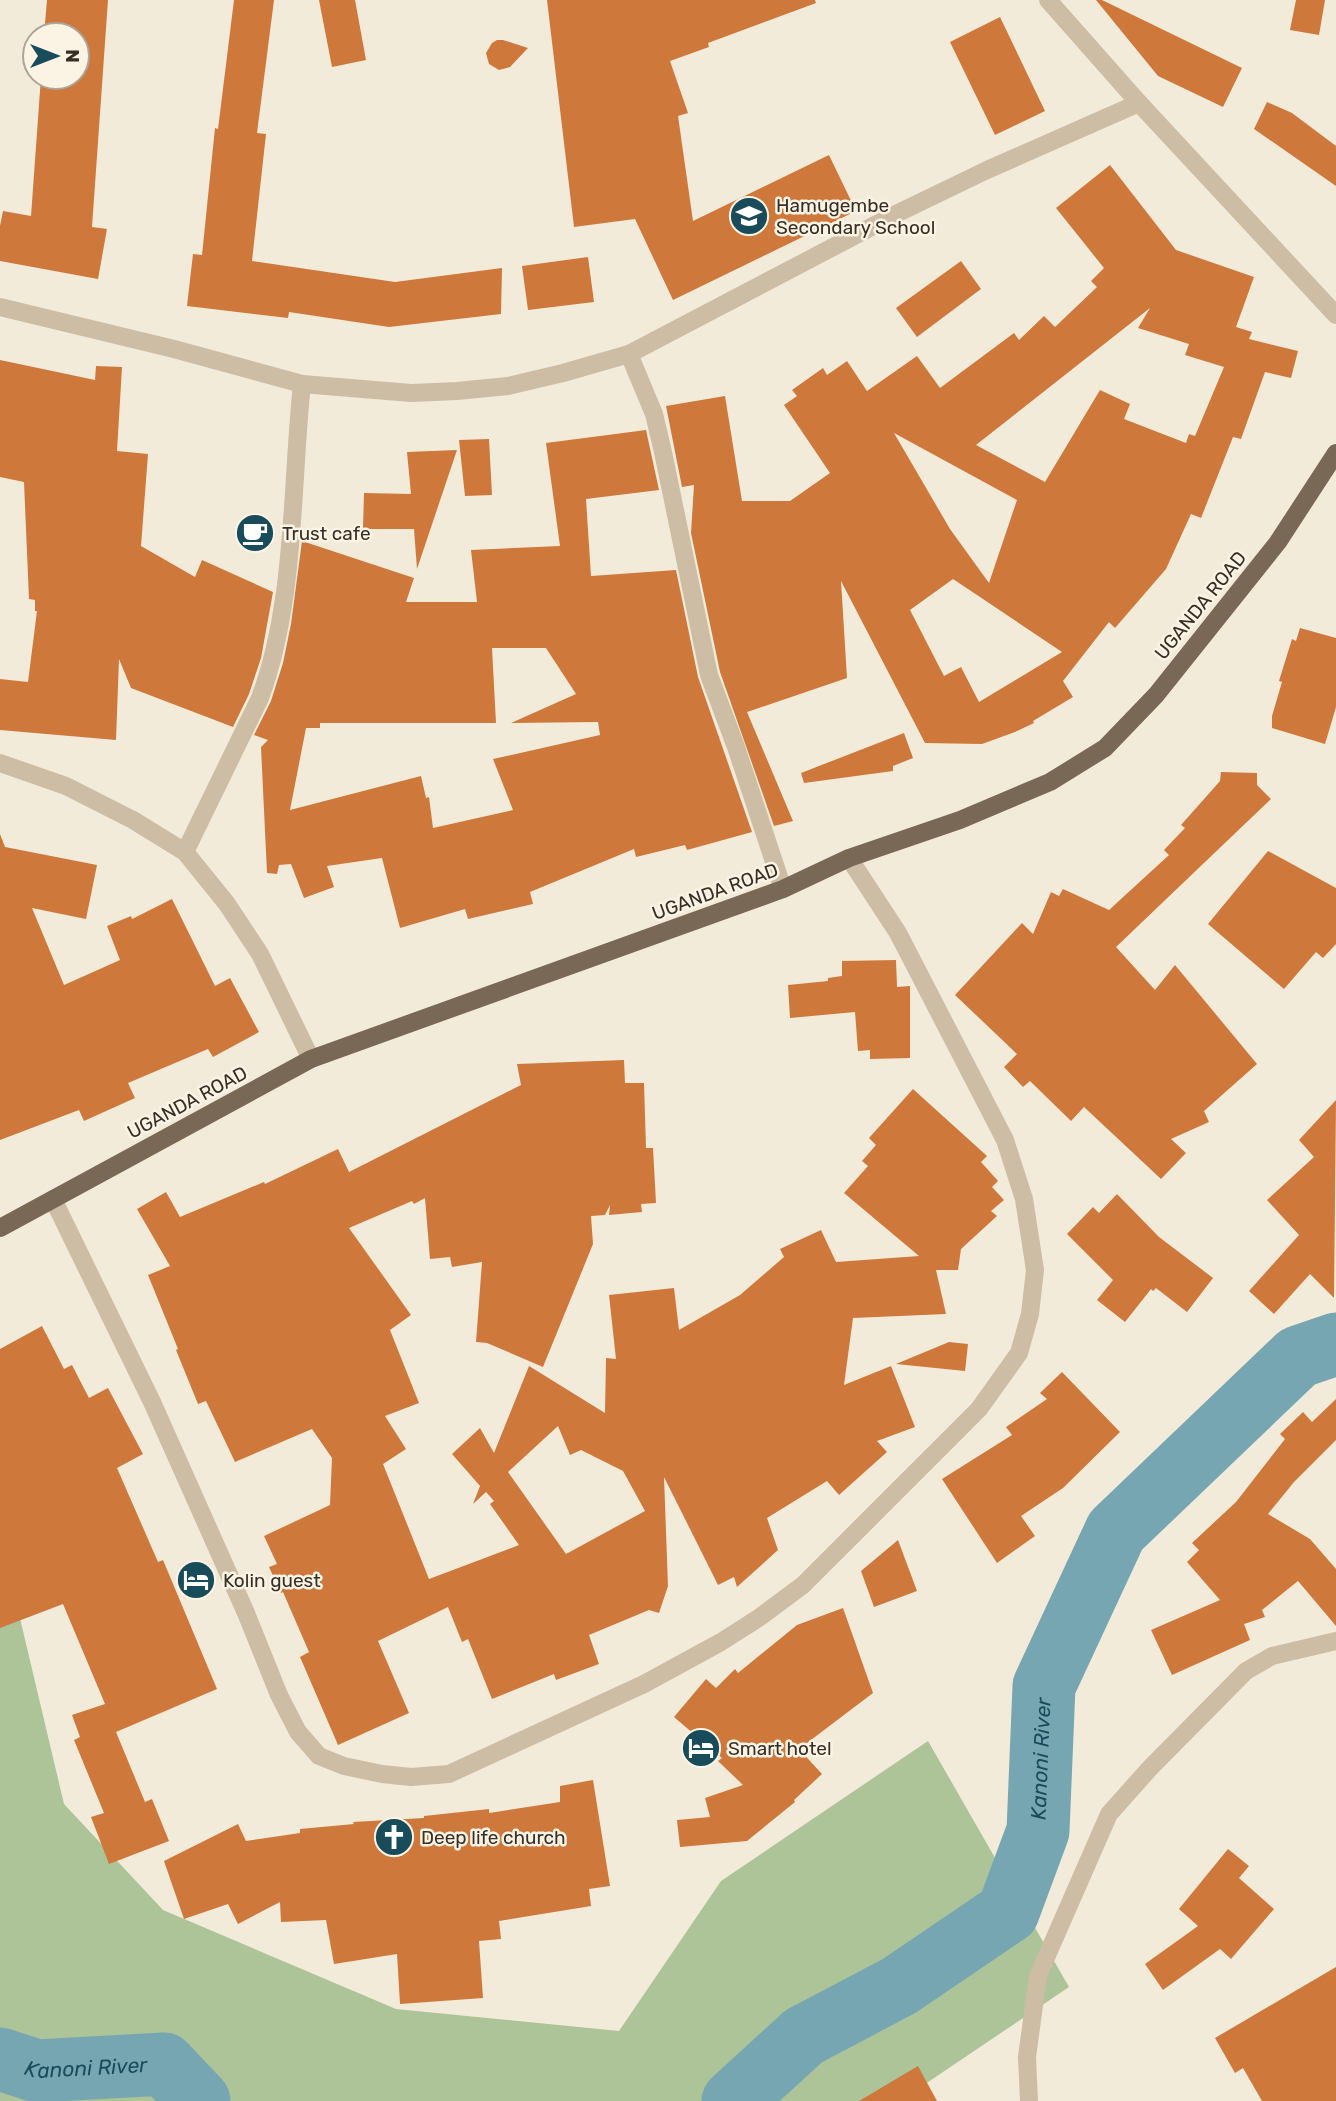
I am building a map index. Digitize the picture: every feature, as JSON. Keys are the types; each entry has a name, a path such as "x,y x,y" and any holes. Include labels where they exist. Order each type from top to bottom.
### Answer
{"main road":[{"name":"UGANDA ROAD","path":"0,1228 310,1059 783,889 849,858 960,820 1050,782 1105,748 1156,695 1278,542 1336,453"}],"street":[{"path":"1048,0 1139,103 1336,315"},
{"path":"0,307 174,349 302,384 411,393 508,386 629,354 898,213 987,170 1139,103"},
{"path":"629,354 654,414 709,675 783,889"},
{"path":"185,852 260,698 274,656 286,584 302,384"},
{"path":"0,763 66,786 133,820 185,852 226,904 260,954 310,1059"},
{"path":"53,1199 152,1402 246,1613 279,1695 298,1732 319,1756 344,1766 411,1777 449,1774 644,1684 721,1642 760,1617 803,1585 979,1409 1019,1353 1030,1314 1035,1270 1024,1199 1005,1140 898,933 849,858"},
{"path":"1029,2101 1027,2057 1038,1976 1109,1814 1150,1768 1246,1671 1272,1656 1336,1641"}],"green space":[{"path":"0,1534 64,1804 163,1910 396,2009 619,2031 721,1881 928,1741 1069,1987 900,2101 0,2101"}],"building":[{"path":"47,0 108,0 92,227 107,229 98,279 0,261 3,211 31,216 40,91 91,91 91,21 45,21"},
{"path":"234,0 274,0 257,133 266,134 252,261 395,282 502,268 501,314 389,327 289,312 288,318 187,306 193,254 202,255 215,128 218,129"},
{"path":"319,0 355,0 366,60 332,67"},
{"path":"547,0 815,0 816,3 708,43 709,47 670,61 688,113 678,116 693,221 829,155 856,211 673,300 635,219 574,227"},
{"path":"1096,0 1102,0 1242,68 1223,107 1158,76"},
{"path":"1296,0 1325,0 1319,35 1290,30"},
{"path":"1000,17 1045,111 995,135 950,42"},
{"path":"497,40 528,48 510,67 499,70 489,64 486,53"},
{"path":"1267,102 1292,113 1336,146 1336,186 1254,129"},
{"path":"1110,165 1176,250 1254,277 1236,327 1252,332 1249,339 1298,351 1291,378 1265,372 1241,439 1233,437 1201,518 1191,514 1166,569 1115,628 1109,622 1063,681 1073,697 1033,721 1034,723 1015,732 982,744 925,743 841,581 847,678 747,712 793,821 774,826 720,672 691,533 694,485 682,487 666,406 725,396 742,501 790,501 830,473 784,405 797,396 792,390 823,368 827,375 847,361 867,391 917,356 940,388 1014,333 1019,340 1044,316 1055,327 1097,287 1091,281 1104,268 1056,208","holes":["1150,308 1138,328 1189,344 1185,355 1224,367 1195,436 1189,434 1186,443 1124,419 1130,404 1100,390 1045,482 976,445","894,433 1017,500 989,583 950,529","953,579 1062,652 979,702 961,667 944,676 910,610"]},
{"path":"588,257 594,302 528,310 522,266"},
{"path":"961,261 981,289 917,337 896,308"},
{"path":"0,360 95,380 96,366 122,367 117,451 148,454 141,546 195,577 202,560 273,592 261,658 249,694 233,727 131,688 119,659 116,740 0,730 0,679 28,682 37,611 35,600 29,599 24,482 0,477"},
{"path":"646,430 659,490 586,499 591,576 676,570 698,677 752,832 687,850 685,845 636,857 634,849 530,892 533,904 468,919 465,909 400,928 382,858 327,866 334,887 304,898 291,864 279,865 277,874 267,873 261,747 268,740 254,735 271,701 283,663 302,541 414,578 406,602 477,602 471,550 560,546 546,443","holes":["492,648 546,648 576,694 511,723 598,722 600,735 493,759 513,810 433,828 429,797 426,798 421,776 290,810 306,728 320,728 320,723 496,723"]},
{"path":"489,439 492,495 465,496 459,440"},
{"path":"457,450 417,569 414,529 363,529 364,493 411,494 407,452"},
{"path":"1300,628 1336,638 1336,707 1325,744 1272,728 1272,716 1282,682 1279,681 1292,639 1296,641"},
{"path":"904,733 913,758 893,766 893,771 804,783 801,773"},
{"path":"1221,772 1257,773 1257,785 1271,799 1116,947 1155,990 1175,965 1257,1064 1204,1111 1209,1122 1171,1139 1186,1153 1161,1179 1084,1107 1071,1121 1030,1081 1023,1087 1004,1067 1017,1054 955,995 1022,923 1033,934 1051,892 1059,896 1063,889 1109,910 1169,855 1164,850 1185,828 1181,825 1220,781"},
{"path":"0,834 5,847 97,865 86,919 32,908 64,985 120,960 107,926 131,916 132,919 172,899 215,986 230,978 259,1032 213,1057 208,1049 128,1083 135,1098 84,1121 79,1110 0,1140"},
{"path":"1268,851 1336,888 1336,944 1323,958 1316,952 1284,989 1208,924"},
{"path":"896,960 897,987 910,986 910,1058 870,1059 870,1050 858,1051 855,1012 790,1018 788,985 828,981 828,978 842,976 842,961"},
{"path":"624,1060 625,1083 644,1083 646,1148 653,1148 656,1203 641,1204 642,1212 609,1215 610,1205 605,1215 591,1216 593,1244 543,1367 487,1343 476,1342 482,1262 452,1267 450,1257 430,1259 425,1198 349,1228 411,1315 390,1330 419,1403 385,1416 406,1449 383,1464 429,1579 519,1545 490,1504 494,1501 486,1492 473,1504 480,1486 452,1454 480,1428 494,1453 529,1366 605,1413 606,1358 616,1359 609,1295 674,1288 679,1330 740,1295 784,1257 780,1249 821,1230 836,1262 919,1256 844,1193 868,1166 862,1161 876,1145 869,1138 913,1089 987,1156 981,1162 998,1181 992,1187 1004,1200 991,1211 997,1216 961,1249 958,1270 936,1270 946,1314 853,1318 844,1385 891,1366 915,1427 877,1441 887,1452 839,1495 827,1481 767,1518 778,1550 737,1587 734,1577 718,1585 664,1477 668,1586 659,1613 649,1610 589,1635 599,1664 556,1680 554,1674 492,1699 468,1639 462,1642 448,1607 378,1641 409,1713 338,1745 300,1657 309,1652 269,1567 277,1564 264,1536 330,1505 332,1458 312,1429 235,1462 206,1401 198,1404 176,1350 178,1349 148,1275 170,1266 137,1209 166,1192 180,1217 264,1182 265,1184 338,1149 349,1172 521,1085 517,1064","holes":["558,1426 570,1455 581,1450 623,1471 645,1511 566,1554 508,1472"]},
{"path":"1336,1100 1334,1298 1310,1274 1274,1314 1249,1291 1299,1235 1267,1200 1314,1157 1299,1140"},
{"path":"1117,1194 1159,1237 1213,1278 1187,1312 1156,1288 1153,1291 1151,1289 1125,1322 1097,1300 1113,1280 1067,1234 1093,1207 1099,1213"},
{"path":"42,1326 64,1369 72,1365 89,1398 108,1388 143,1454 117,1468 158,1562 163,1560 217,1689 116,1732 145,1802 152,1799 169,1841 109,1864 91,1817 104,1813 74,1740 80,1737 72,1715 105,1704 63,1604 0,1628 0,1349"},
{"path":"949,1342 968,1344 965,1371 896,1364"},
{"path":"1062,1372 1120,1432 1063,1488 1021,1516 1035,1536 997,1563 942,1479 1012,1435 1006,1427 1047,1399 1040,1393"},
{"path":"1336,1399 1336,1440 1294,1482 1268,1514 1310,1539 1336,1569 1336,1626 1298,1581 1262,1610 1265,1617 1244,1624 1250,1640 1172,1675 1151,1630 1220,1600 1187,1562 1199,1550 1192,1543 1236,1502 1285,1439 1280,1434 1303,1412 1312,1422"},
{"path":"898,1540 917,1591 874,1607 861,1571"},
{"path":"843,1608 873,1693 799,1749 822,1774 794,1800 795,1802 747,1841 680,1847 677,1820 710,1817 705,1798 743,1785 718,1761 722,1758 674,1717 706,1679 716,1688 735,1669 738,1673 797,1625"},
{"path":"593,1780 610,1886 589,1889 591,1906 499,1921 501,1939 479,1941 483,1998 400,2004 397,1954 334,1964 326,1920 281,1922 280,1902 238,1924 228,1904 184,1919 164,1861 238,1824 246,1841 300,1833 300,1829 354,1824 353,1822 424,1818 489,1809 489,1813 560,1802 560,1786"},
{"path":"1228,1849 1249,1866 1239,1878 1274,1909 1231,1959 1220,1949 1163,1990 1145,1964 1198,1926 1179,1909"},
{"path":"1336,1967 1336,2101 1262,2101 1243,2068 1235,2073 1215,2038"},
{"path":"918,2066 937,2101 859,2101"}],"waterway":[{"name":"Kanoni River","path":"733,2101 804,2036 899,1986 1008,1912 1038,1831 1044,1686 1116,1531 1298,1357 1336,1344"},
{"name":"Kanoni River","path":"0,2059 37,2071 164,2064 199,2101"}],"place":[{"name":"Hamugembe Secondary School","path":"749,216"},
{"name":"Trust cafe","path":"255,533"},
{"name":"Kolin guest","path":"196,1580"},
{"name":"Smart hotel","path":"701,1748"},
{"name":"Deep life church","path":"394,1837"}]}
